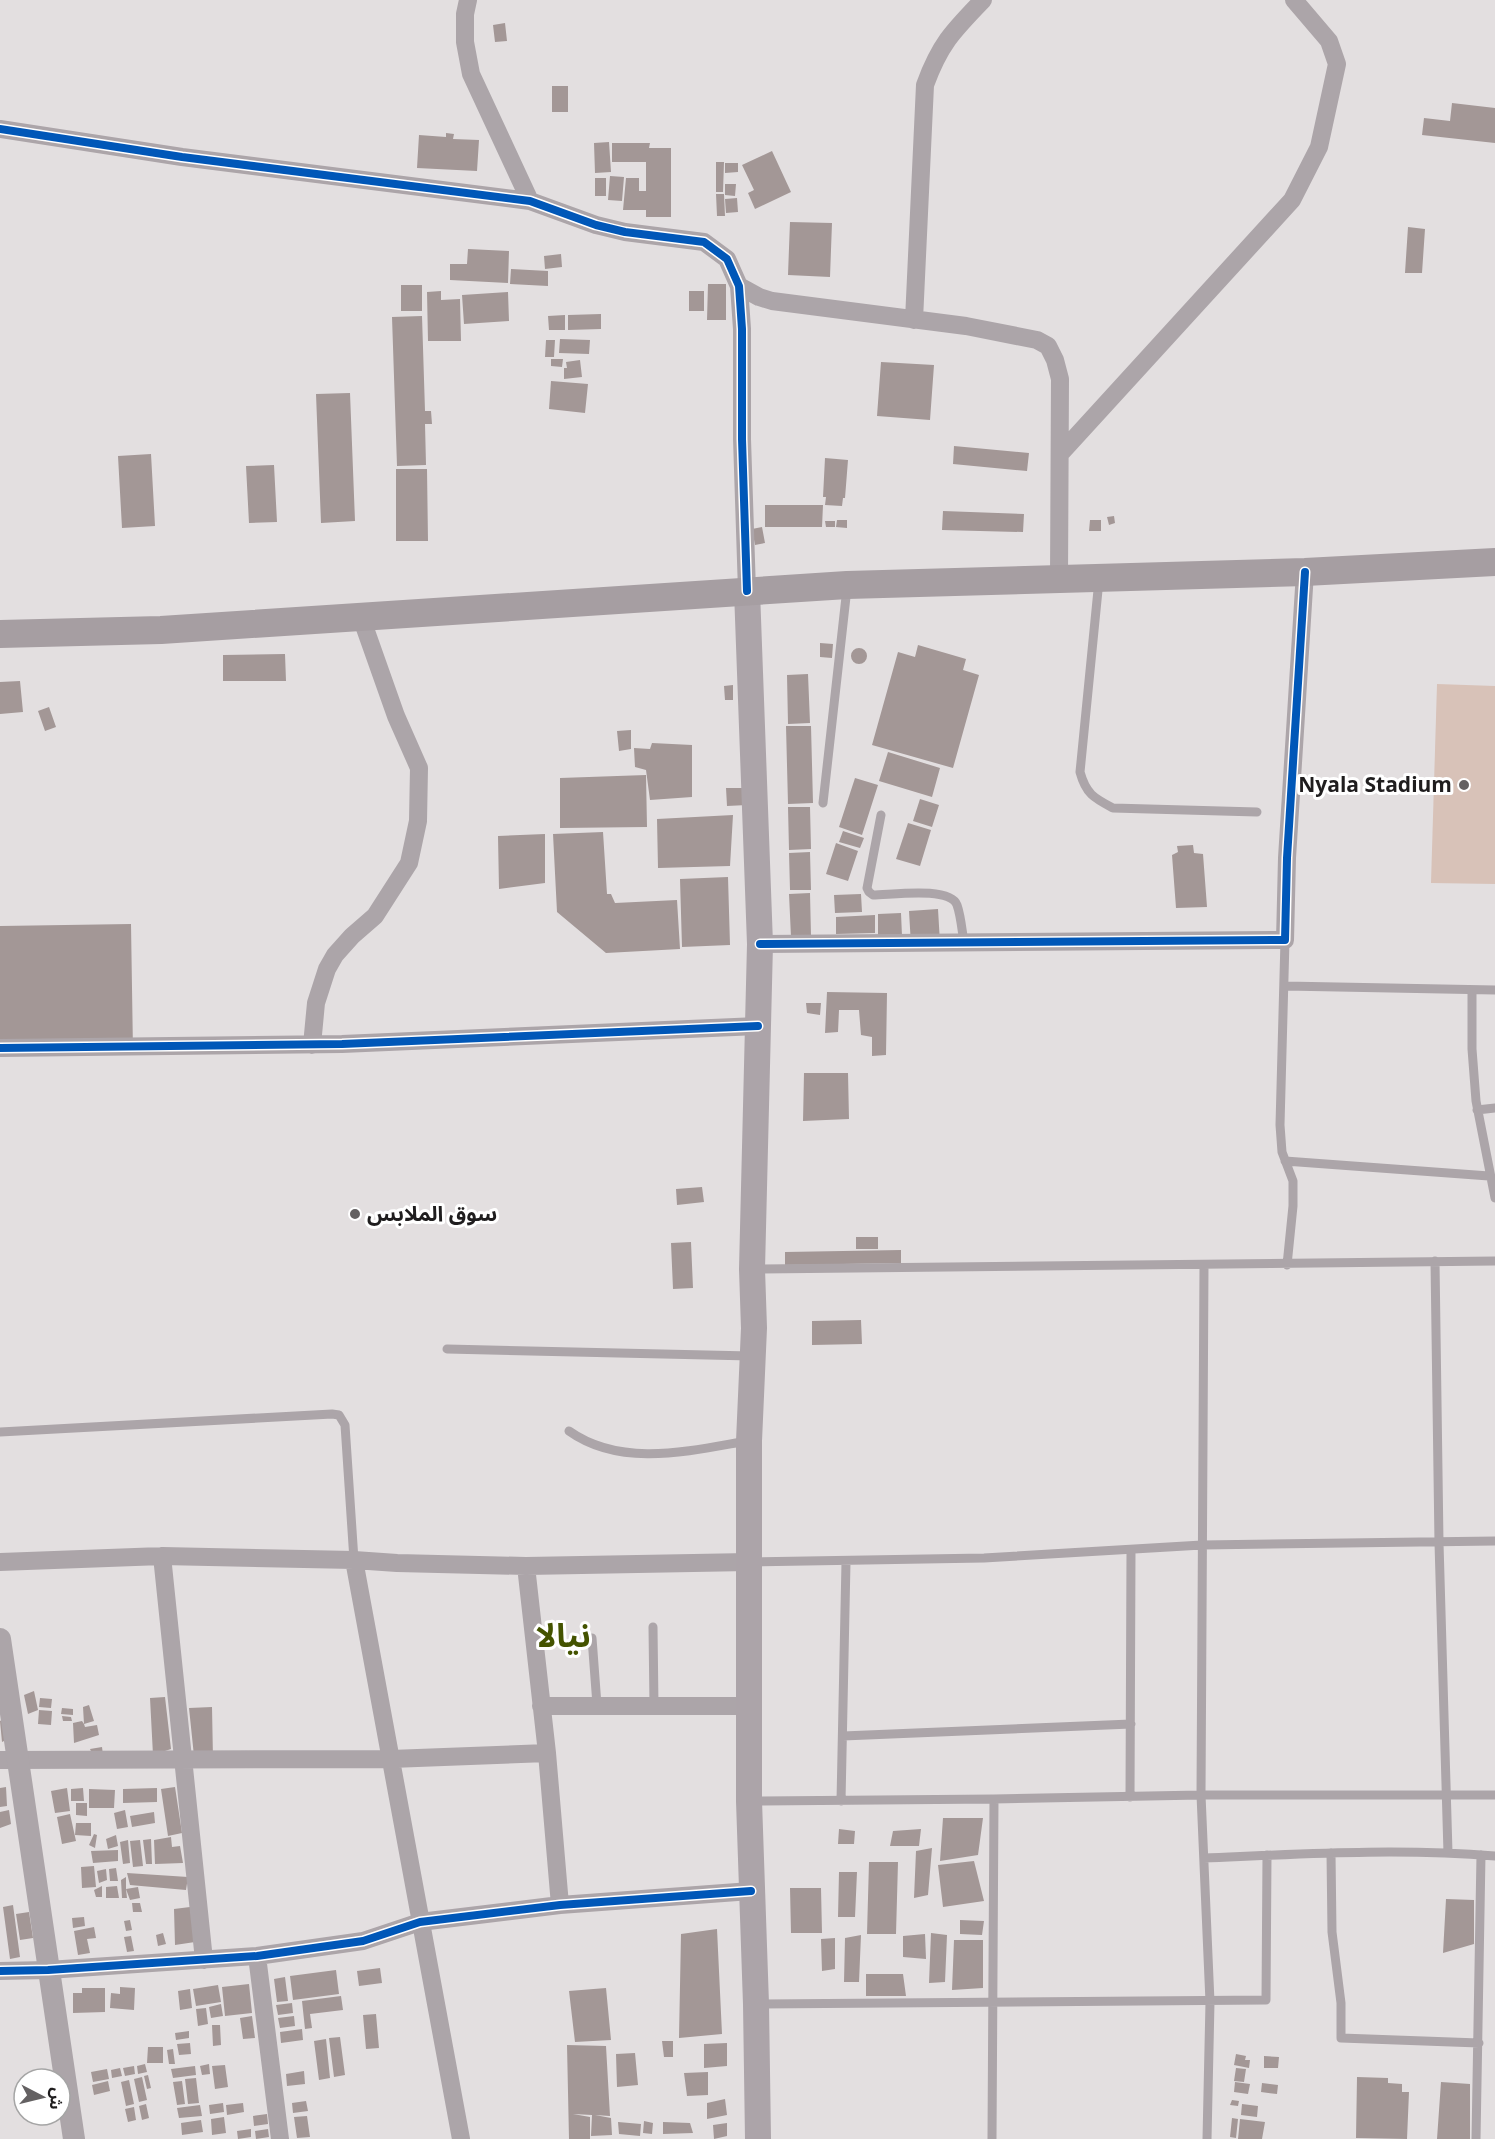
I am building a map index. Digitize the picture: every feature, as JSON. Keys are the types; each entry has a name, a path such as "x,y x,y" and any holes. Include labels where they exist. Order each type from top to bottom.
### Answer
{"main road":[{"path":"0,634 161,630 847,585 1305,572 1495,562"},
{"path":"747,591 760,944 752,1269 753,1356 749,1441 749,1801 758,2139"}],"street":[{"path":"468,0 465,42 471,74 530,201"},
{"path":"914,320 925,85 934,60 943,44 983,0"},
{"path":"1060,454 1292,200 1319,147 1337,64 1329,41 1294,0"},
{"path":"0,129 182,157 530,201 596,225 625,232 704,242 727,259 739,286 742,329 742,439 747,591"},
{"path":"739,286 772,301 966,326 1037,340 1048,346 1056,360 1060,379 1059,578"},
{"path":"760,944 1285,940 1287,858 1305,572"},
{"path":"312,1045 316,1003 327,969 352,936 375,916 409,863 418,821 420,768 396,716 361,617"},
{"path":"0,1048 312,1045 758,1026"},
{"path":"162,1556 204,1960"},
{"path":"0,1562 162,1556 526,1566 749,1562"},
{"path":"354,1560 461,2139"},
{"path":"526,1566 547,1753 560,1905"},
{"path":"0,1639 9,1760 48,1970 75,2139"},
{"path":"541,1706 750,1706"},
{"path":"9,1760 391,1759 547,1753"},
{"path":"0,1971 257,1956 363,1941 420,1922 560,1905 751,1891"},
{"path":"257,1956 280,2139"}],"lane":[{"path":"1099,577 1080,772 1085,788 1096,799 1113,808 1257,812"},
{"path":"823,803 847,585"},
{"path":"881,815 868,892 873,895 940,893 951,897 957,904 964,943"},
{"path":"1285,940 1280,1125 1282,1152 1293,1181 1287,1265"},
{"path":"1285,986 1495,990"},
{"path":"1472,990 1472,1049 1477,1110 1495,1198"},
{"path":"1477,1110 1495,1108"},
{"path":"1285,1161 1489,1176"},
{"path":"1435,1261 1439,1543 1448,1853"},
{"path":"752,1269 1495,1261"},
{"path":"1204,1265 1202,1795 1210,2002 1207,2139"},
{"path":"447,1349 753,1356"},
{"path":"0,1432 339,1415 345,1425 354,1560"},
{"path":"569,1431 583,1441 597,1446 618,1451 658,1454 682,1453 749,1441"},
{"path":"749,1562 984,1558 1202,1545 1495,1541"},
{"path":"1130,1797 1131,1550"},
{"path":"841,1801 846,1562"},
{"path":"653,1627 654,1706"},
{"path":"592,1638 597,1705"},
{"path":"843,1736 1131,1724"},
{"path":"749,1801 994,1800 1202,1795 1495,1795"},
{"path":"992,2139 994,1800"},
{"path":"1204,1858 1331,1852 1448,1853 1495,1856"},
{"path":"1331,1852 1332,1932 1341,2003 1341,2038 1479,2043"},
{"path":"756,2004 1266,2000 1267,1855"},
{"path":"1476,2139 1480,1855"}],"shaded area":[{"name":"Nyala Stadium","path":"1437,684 1495,686 1495,884 1431,883"}],"building":[{"path":"505,23 507,41 495,42 493,25"},
{"path":"552,86 568,86 568,112 552,112"},
{"path":"1452,103 1495,108 1495,143 1422,135 1424,118 1450,121"},
{"path":"446,133 454,134 453,139 479,140 477,171 417,168 419,135 446,137"},
{"path":"609,142 611,172 595,173 594,143"},
{"path":"612,143 650,143 649,148 671,148 671,217 646,217 646,210 623,210 626,178 639,178 639,191 646,191 646,162 612,162"},
{"path":"772,151 791,192 755,209 748,193 754,190 742,165"},
{"path":"716,162 724,162 723,192 716,192"},
{"path":"725,163 738,163 738,172 725,173"},
{"path":"610,176 624,177 622,201 608,200"},
{"path":"595,178 606,178 606,196 595,196"},
{"path":"725,184 736,184 735,196 725,195"},
{"path":"716,194 724,194 725,216 717,216"},
{"path":"737,198 738,212 726,213 725,199"},
{"path":"790,222 832,223 830,277 788,275"},
{"path":"1408,227 1425,229 1422,273 1405,273"},
{"path":"468,249 509,251 508,283 450,280 450,264 467,264"},
{"path":"561,254 562,267 545,269 544,256"},
{"path":"511,269 548,271 548,286 510,284"},
{"path":"708,284 726,284 726,320 707,320"},
{"path":"401,285 422,285 422,311 401,311"},
{"path":"441,291 441,300 460,299 461,341 428,341 427,292"},
{"path":"689,291 704,291 704,311 689,311"},
{"path":"508,292 509,321 464,324 462,295"},
{"path":"601,314 601,329 568,330 568,315"},
{"path":"565,315 565,330 549,330 548,316"},
{"path":"422,316 425,411 431,411 432,424 425,424 426,465 397,466 392,317"},
{"path":"560,339 590,340 589,354 559,353"},
{"path":"546,340 555,340 554,357 545,357"},
{"path":"551,359 563,359 562,367 551,366"},
{"path":"580,360 582,377 564,379 566,362"},
{"path":"881,362 934,365 930,420 877,416"},
{"path":"551,381 588,384 585,413 549,409"},
{"path":"350,393 355,521 321,523 316,394"},
{"path":"954,446 1029,453 1027,471 953,464"},
{"path":"151,454 155,526 122,528 118,456"},
{"path":"825,458 848,460 845,498 843,498 842,506 825,505 826,497 823,497"},
{"path":"274,465 277,522 249,523 246,466"},
{"path":"396,469 427,469 428,541 396,541"},
{"path":"765,505 823,505 822,527 765,527"},
{"path":"943,511 1024,514 1023,532 942,530"},
{"path":"1114,516 1115,523 1109,525 1107,517"},
{"path":"837,520 847,520 847,528 836,527"},
{"path":"1090,520 1101,520 1101,531 1089,531"},
{"path":"825,521 835,521 835,527 826,527"},
{"path":"762,527 765,543 755,545 752,529"},
{"path":"820,643 833,644 832,658 820,657"},
{"path":"918,645 966,659 963,670 979,675 953,768 872,745 898,652 915,657"},
{"path":"859,648 865,650 867,656 865,662 859,664 853,662 851,656 853,650"},
{"path":"285,654 286,681 223,681 223,655"},
{"path":"808,674 810,723 788,724 787,675"},
{"path":"20,681 23,712 0,714 0,682"},
{"path":"733,685 733,700 725,700 724,686"},
{"path":"49,707 56,727 45,731 38,711"},
{"path":"786,726 811,726 813,803 788,804"},
{"path":"631,730 631,749 619,751 617,731"},
{"path":"652,743 692,745 692,797 650,800 646,770 635,767 634,748 650,749"},
{"path":"888,752 940,768 932,797 879,781"},
{"path":"646,775 647,827 560,828 560,778"},
{"path":"855,778 878,785 862,835 839,827"},
{"path":"726,788 746,788 747,805 727,806"},
{"path":"920,799 939,805 932,827 913,821"},
{"path":"788,807 810,807 811,849 789,850"},
{"path":"733,815 730,866 658,868 657,819"},
{"path":"908,823 931,830 920,866 896,859"},
{"path":"843,831 864,838 860,848 839,842"},
{"path":"603,832 607,894 611,894 615,903 677,900 680,949 606,953 557,912 553,834"},
{"path":"545,834 545,883 499,889 498,836"},
{"path":"836,843 858,851 848,881 826,874"},
{"path":"1193,845 1194,853 1203,854 1207,907 1176,908 1172,855 1178,852 1177,846"},
{"path":"810,852 811,890 790,890 789,853"},
{"path":"728,877 730,945 682,947 680,879"},
{"path":"810,893 811,936 791,937 789,894"},
{"path":"861,894 862,912 835,913 834,895"},
{"path":"938,909 940,943 911,945 909,911"},
{"path":"901,913 902,936 878,937 878,914"},
{"path":"875,915 875,933 836,934 836,917"},
{"path":"131,924 133,1052 0,1054 0,926"},
{"path":"827,992 887,993 886,1055 872,1056 872,1037 861,1035 859,1010 839,1010 838,1032 825,1033"},
{"path":"806,1003 821,1003 820,1015 807,1013"},
{"path":"804,1073 848,1073 849,1119 803,1121"},
{"path":"702,1187 704,1202 677,1205 676,1189"},
{"path":"856,1237 878,1237 878,1249 856,1249"},
{"path":"691,1242 693,1288 673,1289 671,1243"},
{"path":"901,1250 901,1263 785,1265 785,1252"},
{"path":"861,1320 862,1344 812,1345 812,1321"},
{"path":"34,1691 38,1710 28,1714 24,1695"},
{"path":"165,1697 171,1749 153,1755 150,1698"},
{"path":"40,1698 52,1699 51,1708 39,1707"},
{"path":"89,1705 94,1721 84,1724 83,1707"},
{"path":"212,1707 213,1759 194,1756 189,1708"},
{"path":"62,1708 73,1709 73,1715 61,1714"},
{"path":"39,1710 52,1711 51,1725 38,1724"},
{"path":"62,1716 71,1717 72,1721 63,1721"},
{"path":"2,1720 6,1740 2,1742 0,1721"},
{"path":"82,1721 85,1727 97,1725 99,1735 74,1743 73,1723"},
{"path":"102,1747 103,1755 94,1758 90,1749"},
{"path":"6,1787 7,1806 0,1807 0,1788"},
{"path":"175,1787 182,1833 168,1836 161,1789"},
{"path":"67,1788 70,1811 55,1813 51,1791"},
{"path":"83,1788 84,1801 71,1801 71,1789"},
{"path":"157,1788 157,1802 123,1803 123,1789"},
{"path":"89,1789 115,1790 114,1808 89,1808"},
{"path":"76,1803 87,1803 87,1816 76,1815"},
{"path":"9,1810 11,1824 0,1828 0,1812"},
{"path":"125,1810 128,1827 117,1829 114,1813"},
{"path":"154,1812 155,1823 132,1827 130,1816"},
{"path":"70,1814 76,1841 62,1844 57,1817"},
{"path":"943,1818 983,1818 978,1855 940,1861"},
{"path":"76,1823 91,1823 91,1836 75,1835"},
{"path":"839,1829 855,1831 854,1844 838,1844"},
{"path":"921,1829 919,1846 890,1846 893,1831"},
{"path":"94,1834 97,1835 95,1848 89,1845"},
{"path":"116,1835 118,1846 108,1849 106,1839"},
{"path":"171,1837 172,1847 180,1846 183,1863 155,1864 154,1840"},
{"path":"151,1839 152,1864 146,1864 143,1840"},
{"path":"128,1840 130,1863 123,1864 120,1842"},
{"path":"140,1840 143,1866 133,1867 130,1841"},
{"path":"932,1848 928,1895 914,1898 916,1851"},
{"path":"118,1850 118,1861 93,1863 91,1851"},
{"path":"974,1861 984,1901 943,1907 938,1865"},
{"path":"869,1862 898,1862 896,1934 867,1934"},
{"path":"94,1866 96,1887 82,1888 81,1867"},
{"path":"116,1868 118,1881 110,1881 109,1869"},
{"path":"106,1869 107,1880 99,1883 97,1871"},
{"path":"839,1872 857,1872 855,1917 838,1917"},
{"path":"127,1873 188,1877 186,1890 130,1885"},
{"path":"126,1877 127,1898 122,1898 121,1880"},
{"path":"102,1886 102,1897 96,1897 94,1890"},
{"path":"117,1886 119,1898 106,1898 106,1887"},
{"path":"138,1887 140,1898 130,1900 126,1889"},
{"path":"790,1888 821,1888 822,1933 791,1933"},
{"path":"1446,1899 1474,1900 1474,1944 1443,1953"},
{"path":"132,1903 140,1903 142,1912 133,1912"},
{"path":"13,1905 20,1957 10,1959 3,1907"},
{"path":"190,1907 195,1942 175,1945 174,1909"},
{"path":"29,1912 33,1938 20,1940 16,1914"},
{"path":"84,1917 85,1926 73,1928 72,1918"},
{"path":"130,1920 132,1930 126,1931 124,1921"},
{"path":"960,1920 984,1921 982,1935 960,1934"},
{"path":"94,1927 96,1938 87,1939 90,1953 78,1955 74,1931"},
{"path":"717,1929 722,2034 679,2038 681,1934"},
{"path":"163,1933 166,1944 158,1946 156,1935"},
{"path":"931,1933 947,1935 945,1982 929,1983"},
{"path":"925,1934 926,1959 903,1957 903,1936"},
{"path":"861,1935 859,1982 844,1982 845,1938"},
{"path":"131,1936 134,1951 127,1952 124,1937"},
{"path":"835,1938 835,1969 822,1971 821,1939"},
{"path":"954,1940 983,1940 983,1988 952,1990"},
{"path":"380,1968 382,1983 359,1986 357,1971"},
{"path":"336,1970 339,1994 293,2000 290,1976"},
{"path":"866,1974 903,1974 906,1996 866,1996"},
{"path":"285,1977 288,2001 277,2002 274,1979"},
{"path":"249,1984 252,2013 225,2016 222,1987"},
{"path":"218,1985 221,2002 196,2006 193,1989"},
{"path":"120,1987 135,1988 134,2010 110,2008 111,1993 120,1994"},
{"path":"82,1988 105,1988 105,2012 73,2013 73,1993 82,1993"},
{"path":"606,1988 611,2040 575,2042 569,1991"},
{"path":"190,1989 192,2008 180,2010 178,1991"},
{"path":"341,1996 343,2010 310,2014 312,2028 305,2029 302,2001"},
{"path":"292,2003 293,2013 278,2015 276,2005"},
{"path":"221,2004 223,2016 211,2018 209,2007"},
{"path":"206,2008 208,2024 198,2026 196,2009"},
{"path":"376,2014 379,2048 366,2049 363,2015"},
{"path":"252,2016 255,2038 243,2039 240,2018"},
{"path":"294,2016 295,2026 280,2028 278,2018"},
{"path":"212,2025 220,2025 221,2045 213,2046"},
{"path":"302,2029 303,2040 281,2043 280,2032"},
{"path":"189,2031 189,2038 176,2040 175,2033"},
{"path":"340,2037 345,2075 334,2077 329,2038"},
{"path":"326,2039 330,2078 319,2080 314,2041"},
{"path":"662,2041 673,2041 673,2057 664,2057"},
{"path":"190,2043 191,2054 179,2055 177,2044"},
{"path":"727,2043 727,2066 704,2068 704,2044"},
{"path":"567,2045 606,2046 610,2116 595,2115 611,2118 612,2135 591,2136 592,2115 573,2114 590,2117 590,2139 569,2139"},
{"path":"148,2047 163,2047 163,2063 147,2063"},
{"path":"173,2049 175,2064 169,2064 167,2050"},
{"path":"635,2053 638,2085 617,2087 616,2054"},
{"path":"1236,2054 1246,2056 1245,2060 1250,2060 1249,2068 1234,2065"},
{"path":"1264,2056 1279,2057 1278,2068 1264,2068"},
{"path":"145,2064 147,2072 138,2074 137,2066"},
{"path":"209,2064 210,2074 202,2075 200,2066"},
{"path":"225,2065 228,2087 215,2089 212,2066"},
{"path":"134,2066 135,2074 125,2076 123,2068"},
{"path":"195,2066 196,2075 173,2078 171,2069"},
{"path":"120,2068 122,2076 112,2078 111,2070"},
{"path":"1236,2068 1246,2069 1244,2082 1234,2081"},
{"path":"107,2069 109,2079 93,2082 91,2072"},
{"path":"304,2071 305,2084 287,2086 286,2074"},
{"path":"708,2072 708,2095 687,2096 684,2073"},
{"path":"148,2075 151,2088 147,2089 144,2076"},
{"path":"142,2077 147,2100 139,2102 134,2079"},
{"path":"1357,2077 1388,2078 1388,2083 1402,2084 1402,2092 1409,2092 1407,2139 1356,2138"},
{"path":"196,2078 199,2103 188,2104 185,2079"},
{"path":"129,2080 134,2104 126,2106 121,2082"},
{"path":"108,2081 110,2091 94,2095 92,2085"},
{"path":"182,2081 185,2104 177,2105 173,2082"},
{"path":"1235,2082 1250,2084 1248,2094 1234,2092"},
{"path":"1441,2082 1470,2084 1470,2139 1437,2139"},
{"path":"1262,2083 1278,2085 1277,2094 1261,2092"},
{"path":"725,2099 727,2115 707,2119 707,2103"},
{"path":"1232,2100 1239,2101 1238,2106 1230,2105"},
{"path":"306,2101 308,2111 293,2113 292,2103"},
{"path":"223,2103 224,2112 210,2114 209,2105"},
{"path":"243,2103 244,2112 227,2115 226,2105"},
{"path":"146,2104 149,2118 142,2120 139,2106"},
{"path":"1242,2104 1258,2106 1257,2117 1241,2115"},
{"path":"200,2105 202,2116 179,2118 177,2108"},
{"path":"134,2107 136,2120 128,2122 125,2109"},
{"path":"267,2114 268,2124 254,2126 253,2116"},
{"path":"307,2116 310,2137 297,2138 294,2117"},
{"path":"224,2117 226,2133 212,2135 211,2119"},
{"path":"1232,2118 1238,2119 1236,2138 1230,2137"},
{"path":"1240,2119 1265,2122 1262,2139 1238,2139"},
{"path":"201,2120 203,2132 182,2135 181,2123"},
{"path":"644,2121 653,2123 652,2134 643,2133"},
{"path":"618,2122 641,2124 640,2136 619,2134"},
{"path":"663,2122 690,2123 693,2133 663,2134"},
{"path":"727,2123 727,2136 714,2139 713,2125"},
{"path":"251,2129 251,2137 238,2139 237,2131"},
{"path":"268,2129 269,2137 256,2139 255,2131"}],"cycle path":[{"path":"0,129 182,157 530,201 596,225 625,232 704,242 727,259 739,286 742,329 742,439 747,591"},
{"path":"760,944 1285,940 1287,858 1305,572"},
{"path":"0,1048 342,1044 758,1026"},
{"path":"0,1971 257,1956 363,1941 420,1922 560,1905 751,1891"}],"place":[{"name":"Nyala Stadium","path":"1464,785"},
{"name":"سوق الملابس","path":"355,1214"}],"district":[{"name":"نيالا","path":"563,1635"}]}
